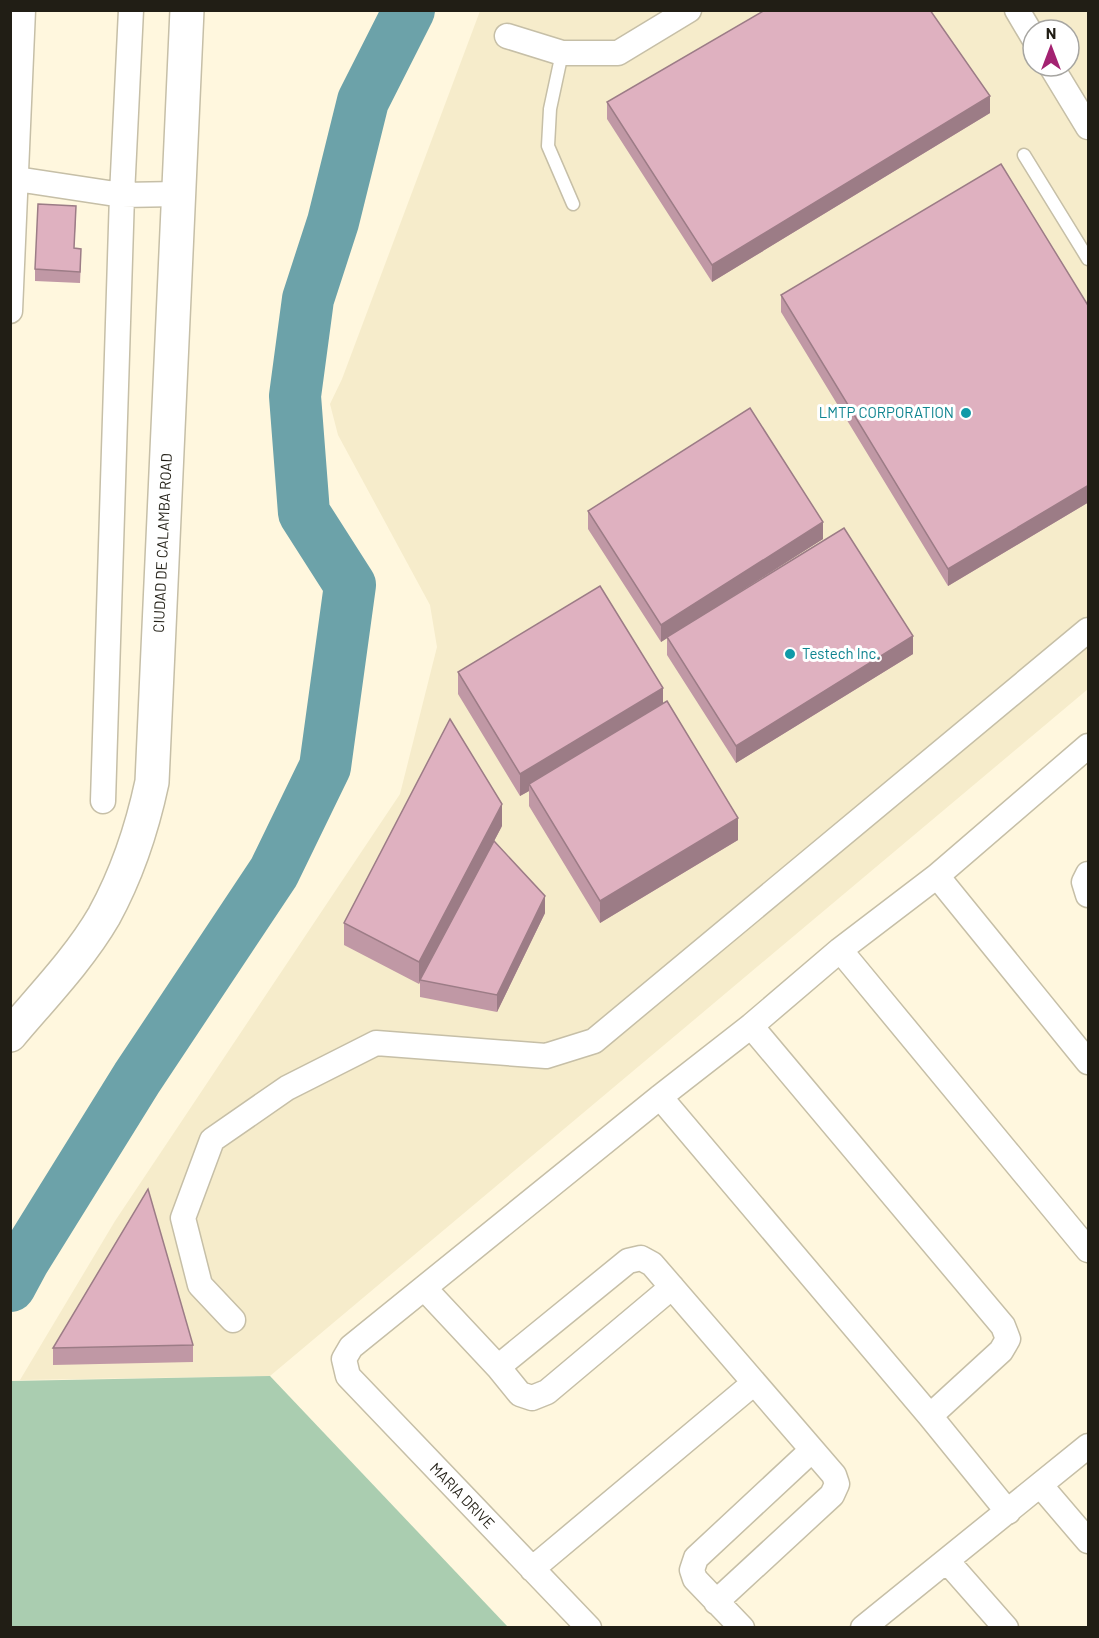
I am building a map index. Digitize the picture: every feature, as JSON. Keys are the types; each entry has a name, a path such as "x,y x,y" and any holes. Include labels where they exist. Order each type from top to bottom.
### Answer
{"main road":[{"name":"CIUDAD DE CALAMBA ROAD","path":"10,1035 78,953 103,917 137,842 153,782 187,10"}],"street":[{"path":"10,311 13,178 23,10"},
{"path":"103,801 122,195 131,10"},
{"path":"507,36 562,53 618,53 689,10"},
{"path":"1058,78 1089,127"},
{"path":"13,178 122,195 178,194"},
{"path":"233,1320 200,1285 183,1218 212,1140 287,1088 375,1043 546,1056 594,1041 1089,630"},
{"path":"672,1287 547,1392 532,1398 520,1394 498,1367 425,1289 660,1097 751,1026 840,950 937,876 1089,746"},
{"path":"1089,874 1084,882 1089,895"},
{"path":"937,876 1089,1062"},
{"path":"840,950 1089,1250"},
{"path":"751,1026 1003,1326 1008,1339 1001,1352 930,1416"},
{"path":"660,1097 930,1416 1008,1512"},
{"path":"498,1367 628,1261 641,1258 652,1264 834,1474 837,1484 832,1495 716,1602"},
{"name":"MARIA DRIVE","path":"425,1289 351,1347 344,1359 348,1376 589,1628"},
{"path":"532,1569 754,1383"},
{"path":"863,1628 1089,1446"},
{"path":"742,1628 695,1579 692,1570 696,1558 812,1450"},
{"path":"1041,1486 1089,1541"},
{"path":"947,1561 1006,1628"}],"lane":[{"path":"562,53 550,109 548,146 573,204"},
{"path":"1024,154 1089,259"}],"shaded area":[{"path":"480,11 1088,11 1088,689 270,1376 20,1380 115,1221 400,794 437,647 430,605 338,435 330,404 342,379"}],"green space":[{"path":"270,1376 508,1627 11,1627 11,1381"}],"building":[{"path":"765,10 930,10 990,96 712,265 607,102"},
{"name":"LMTP CORPORATION","path":"1001,164 1089,307 1089,485 948,569 781,295"},
{"path":"38,204 76,206 74,248 81,249 80,272 35,269"},
{"path":"750,408 823,522 661,625 588,511"},
{"name":"Testech Inc.","path":"844,528 913,636 736,746 667,637"},
{"path":"600,586 663,688 520,774 458,672"},
{"path":"667,701 738,818 600,901 529,784"},
{"path":"450,719 502,804 419,962 344,923"},
{"path":"494,841 545,896 497,995 420,980"},
{"path":"148,1189 193,1345 53,1348"}],"waterway":[{"path":"10,1286 137,1078 274,872 325,767 350,585 304,513 295,396 308,299 333,222 363,101 409,10"}],"place":[{"name":"LMTP CORPORATION","path":"966,413"},
{"name":"Testech Inc.","path":"790,654"}]}
